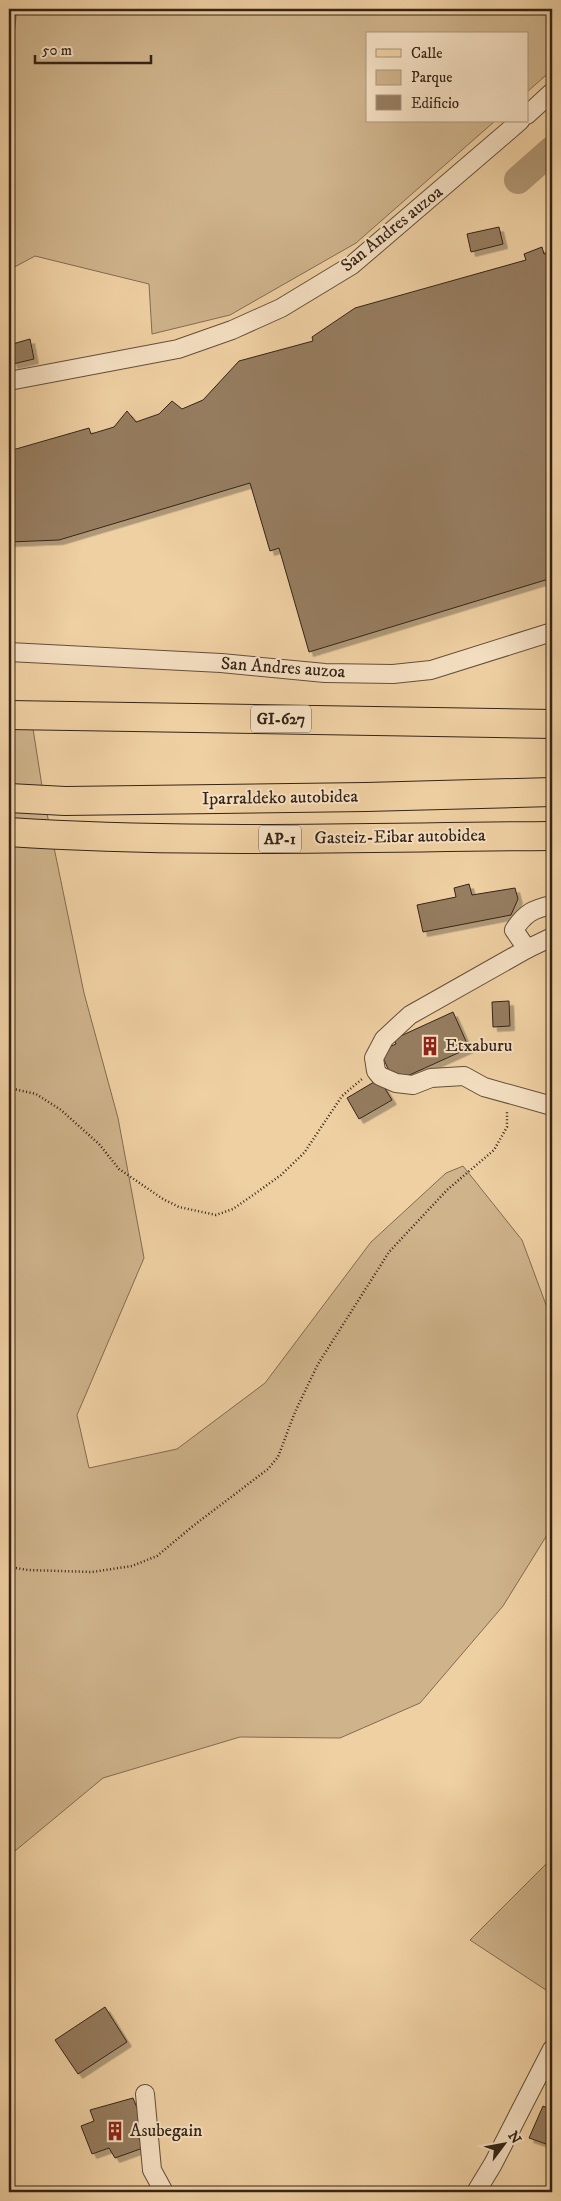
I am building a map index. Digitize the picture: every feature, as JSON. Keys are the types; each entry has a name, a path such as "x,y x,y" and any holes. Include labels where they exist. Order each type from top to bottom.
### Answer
{"main road":[{"name":"GI-627","path":"9,715 552,724"},
{"name":"Iparraldeko autobidea","path":"9,798 94,800 552,792"},
{"name":"Gasteiz-Eibar autobidea","path":"9,832 72,836 236,840 552,836"}],"street":[{"path":"528,114 552,92"},
{"name":"San Andres auzoa","path":"9,381 178,349 232,330 281,308 352,265 519,122"},
{"name":"San Andres auzoa","path":"9,652 222,663 324,673 393,674 431,670 552,632"},
{"path":"527,949 514,930 523,916 552,905"},
{"path":"552,937 430,1002 396,1026 384,1038 374,1058 376,1071 389,1081 413,1085 431,1078 464,1076 484,1088 552,1106"},
{"path":"476,2192 493,2164 552,2049"},
{"path":"145,2094 152,2170 164,2192"}],"path":[{"path":"9,1088 36,1094 61,1110 99,1144 119,1169 163,1199 179,1207 216,1215 233,1209 281,1175 304,1154 322,1123 342,1096 354,1085 376,1071"},
{"path":"9,1568 92,1572 132,1566 158,1556 193,1526 268,1469 278,1457 295,1412 318,1364 389,1252 447,1190 494,1150 507,1127 508,1095"}],"green space":[{"path":"9,9 552,9 552,70 528,91 528,32 366,32 366,122 494,122 356,243 230,315 152,334 149,284 35,256 9,270"},
{"path":"29,703 44,799 84,993 118,1118 144,1258 77,1415 89,1468 177,1449 265,1383 371,1242 446,1173 463,1166 522,1240 552,1321 552,1527 503,1606 420,1703 340,1738 240,1737 103,1778 9,1856 9,706"},
{"path":"552,1858 552,1994 470,1940"}],"building":[{"path":"499,227 503,244 471,252 467,234"},
{"path":"542,247 544,254 552,252 552,578 309,652 279,548 270,551 250,483 59,540 9,542 9,463 13,463 9,451 89,428 91,434 114,427 127,411 136,422 159,414 172,401 182,409 203,400 239,361 313,341 312,337 355,308 526,260 524,254"},
{"path":"30,339 34,359 13,364 9,345"},
{"path":"469,884 472,895 515,888 518,899 511,915 423,932 417,905 456,897 454,888"},
{"path":"509,1001 510,1026 493,1027 492,1002"},
{"name":"Etxaburu","path":"453,1012 469,1048 394,1082 380,1051 396,1044 394,1039"},
{"path":"379,1079 392,1100 359,1119 347,1098"},
{"path":"105,2007 127,2042 78,2074 55,2040"},
{"name":"Asubegain","path":"133,2098 148,2135 139,2138 143,2148 115,2158 109,2148 92,2154 81,2126 94,2121 90,2110"},
{"path":"543,2106 552,2110 552,2146 529,2138"}],"waterway":[{"path":"9,68 15,9"},
{"path":"518,180 552,150"}],"place":[{"name":"Etxaburu","path":"430,1046"},
{"name":"Asubegain","path":"115,2131"}]}
